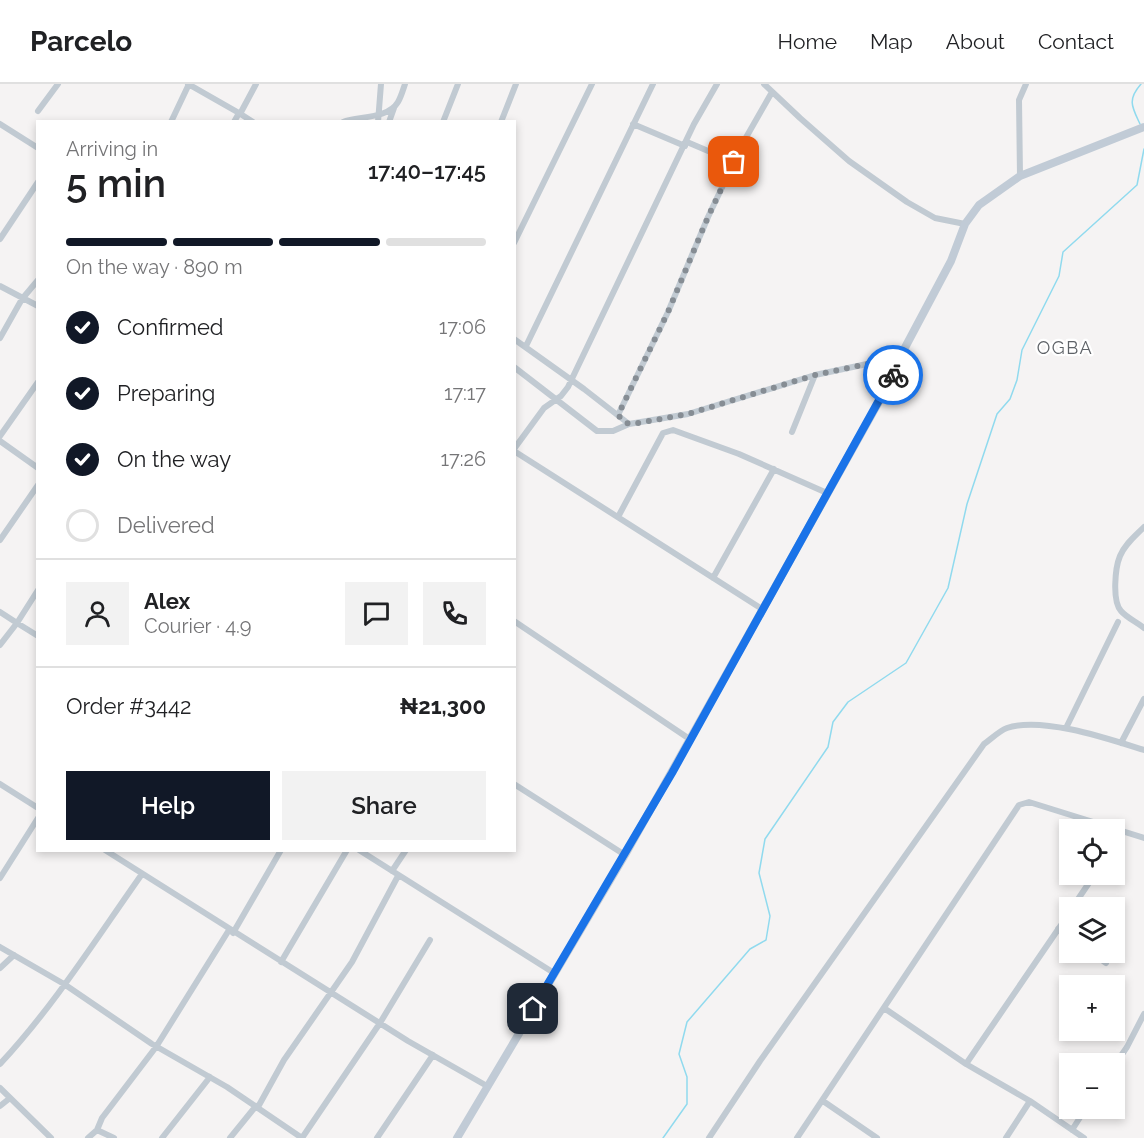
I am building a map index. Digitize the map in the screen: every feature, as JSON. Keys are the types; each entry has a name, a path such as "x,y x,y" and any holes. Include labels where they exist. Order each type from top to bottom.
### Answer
{"street":[{"path":"39,111 58,84"},
{"path":"172,120 189,84 250,120"},
{"path":"236,120 256,84"},
{"path":"379,118 381,84"},
{"path":"390,120 405,84"},
{"path":"443,120 458,84"},
{"path":"502,120 516,84"},
{"path":"516,239 592,84"},
{"path":"526,346 653,84"},
{"path":"516,447 544,408 555,401 568,387 717,84"},
{"path":"764,84 849,161 907,202 935,218 965,224"},
{"path":"1020,176 1019,100 1026,84"},
{"path":"618,415 668,312 734,162 772,92"},
{"path":"361,120 379,118 394,107"},
{"path":"633,124 734,162"},
{"path":"1,126 36,147"},
{"path":"457,1138 625,855 890,382 900,357 951,261 965,224 988,197 1020,176 1144,127"},
{"path":"0,239 36,185"},
{"path":"0,338 22,299 36,282"},
{"path":"0,286 36,305"},
{"path":"516,340 629,424"},
{"path":"516,369 555,401 597,431 613,431 629,424 688,414 815,375 900,357"},
{"path":"792,432 815,375"},
{"path":"0,436 36,385"},
{"path":"618,517 663,433 668,430 739,454 827,493"},
{"path":"0,441 36,467"},
{"path":"516,451 762,609"},
{"path":"713,578 774,469"},
{"path":"0,540 36,488"},
{"path":"1144,527 1128,542 1119,558 1115,585 1116,603 1121,611 1144,628"},
{"path":"0,645 36,593"},
{"path":"0,612 36,635"},
{"path":"516,622 690,740"},
{"path":"1065,728 1118,622"},
{"path":"1120,743 1144,699"},
{"path":"709,1138 760,1061 984,744 1005,729 1019,725 1065,728 1144,750"},
{"path":"0,784 36,805"},
{"path":"516,785 625,855"},
{"path":"797,1138 1019,805 1029,802 1082,819"},
{"path":"0,878 36,821"},
{"path":"1125,833 1144,838"},
{"path":"108,852 281,962 487,1086"},
{"path":"88,1138 97,1130 102,1118 156,1047 280,852"},
{"path":"281,962 346,852"},
{"path":"361,852 554,973"},
{"path":"230,1138 257,1106 284,1060 352,962 404,852"},
{"path":"0,1064 47,1008 101,936 142,874"},
{"path":"966,1064 1058,929"},
{"path":"0,947 64,984 156,1047 257,1106 302,1138 380,1023 430,939"},
{"path":"0,968 14,956"},
{"path":"884,1008 966,1064 1030,1101 1084,1138"},
{"path":"1123,1053 1144,1014"},
{"path":"377,1138 433,1055"},
{"path":"162,1138 210,1077"},
{"path":"0,1088 51,1138"},
{"path":"0,1106 10,1098"},
{"path":"823,1101 877,1138"},
{"path":"1006,1138 1030,1101"},
{"path":"1072,1130 1079,1119"},
{"path":"97,1130 114,1138"}],"waterway":[{"path":"1140,124 1132,99 1141,84"},
{"path":"663,1138 687,1104 687,1077 679,1054 687,1022 750,949 766,940 770,916 759,873 765,839 828,747 833,722 848,702 906,663 948,588 967,504 997,414 1010,399 1017,380 1022,350 1059,276 1063,252 1137,185 1144,149"}],"way so far":[{"path":"734,162 668,312 618,415 625,423 633,424 688,414 815,375 900,357 893,375"}],"district":[{"name":"OGBA","path":"1065,347"}],"route":[{"path":"533,1009 672,773 893,375"}]}
